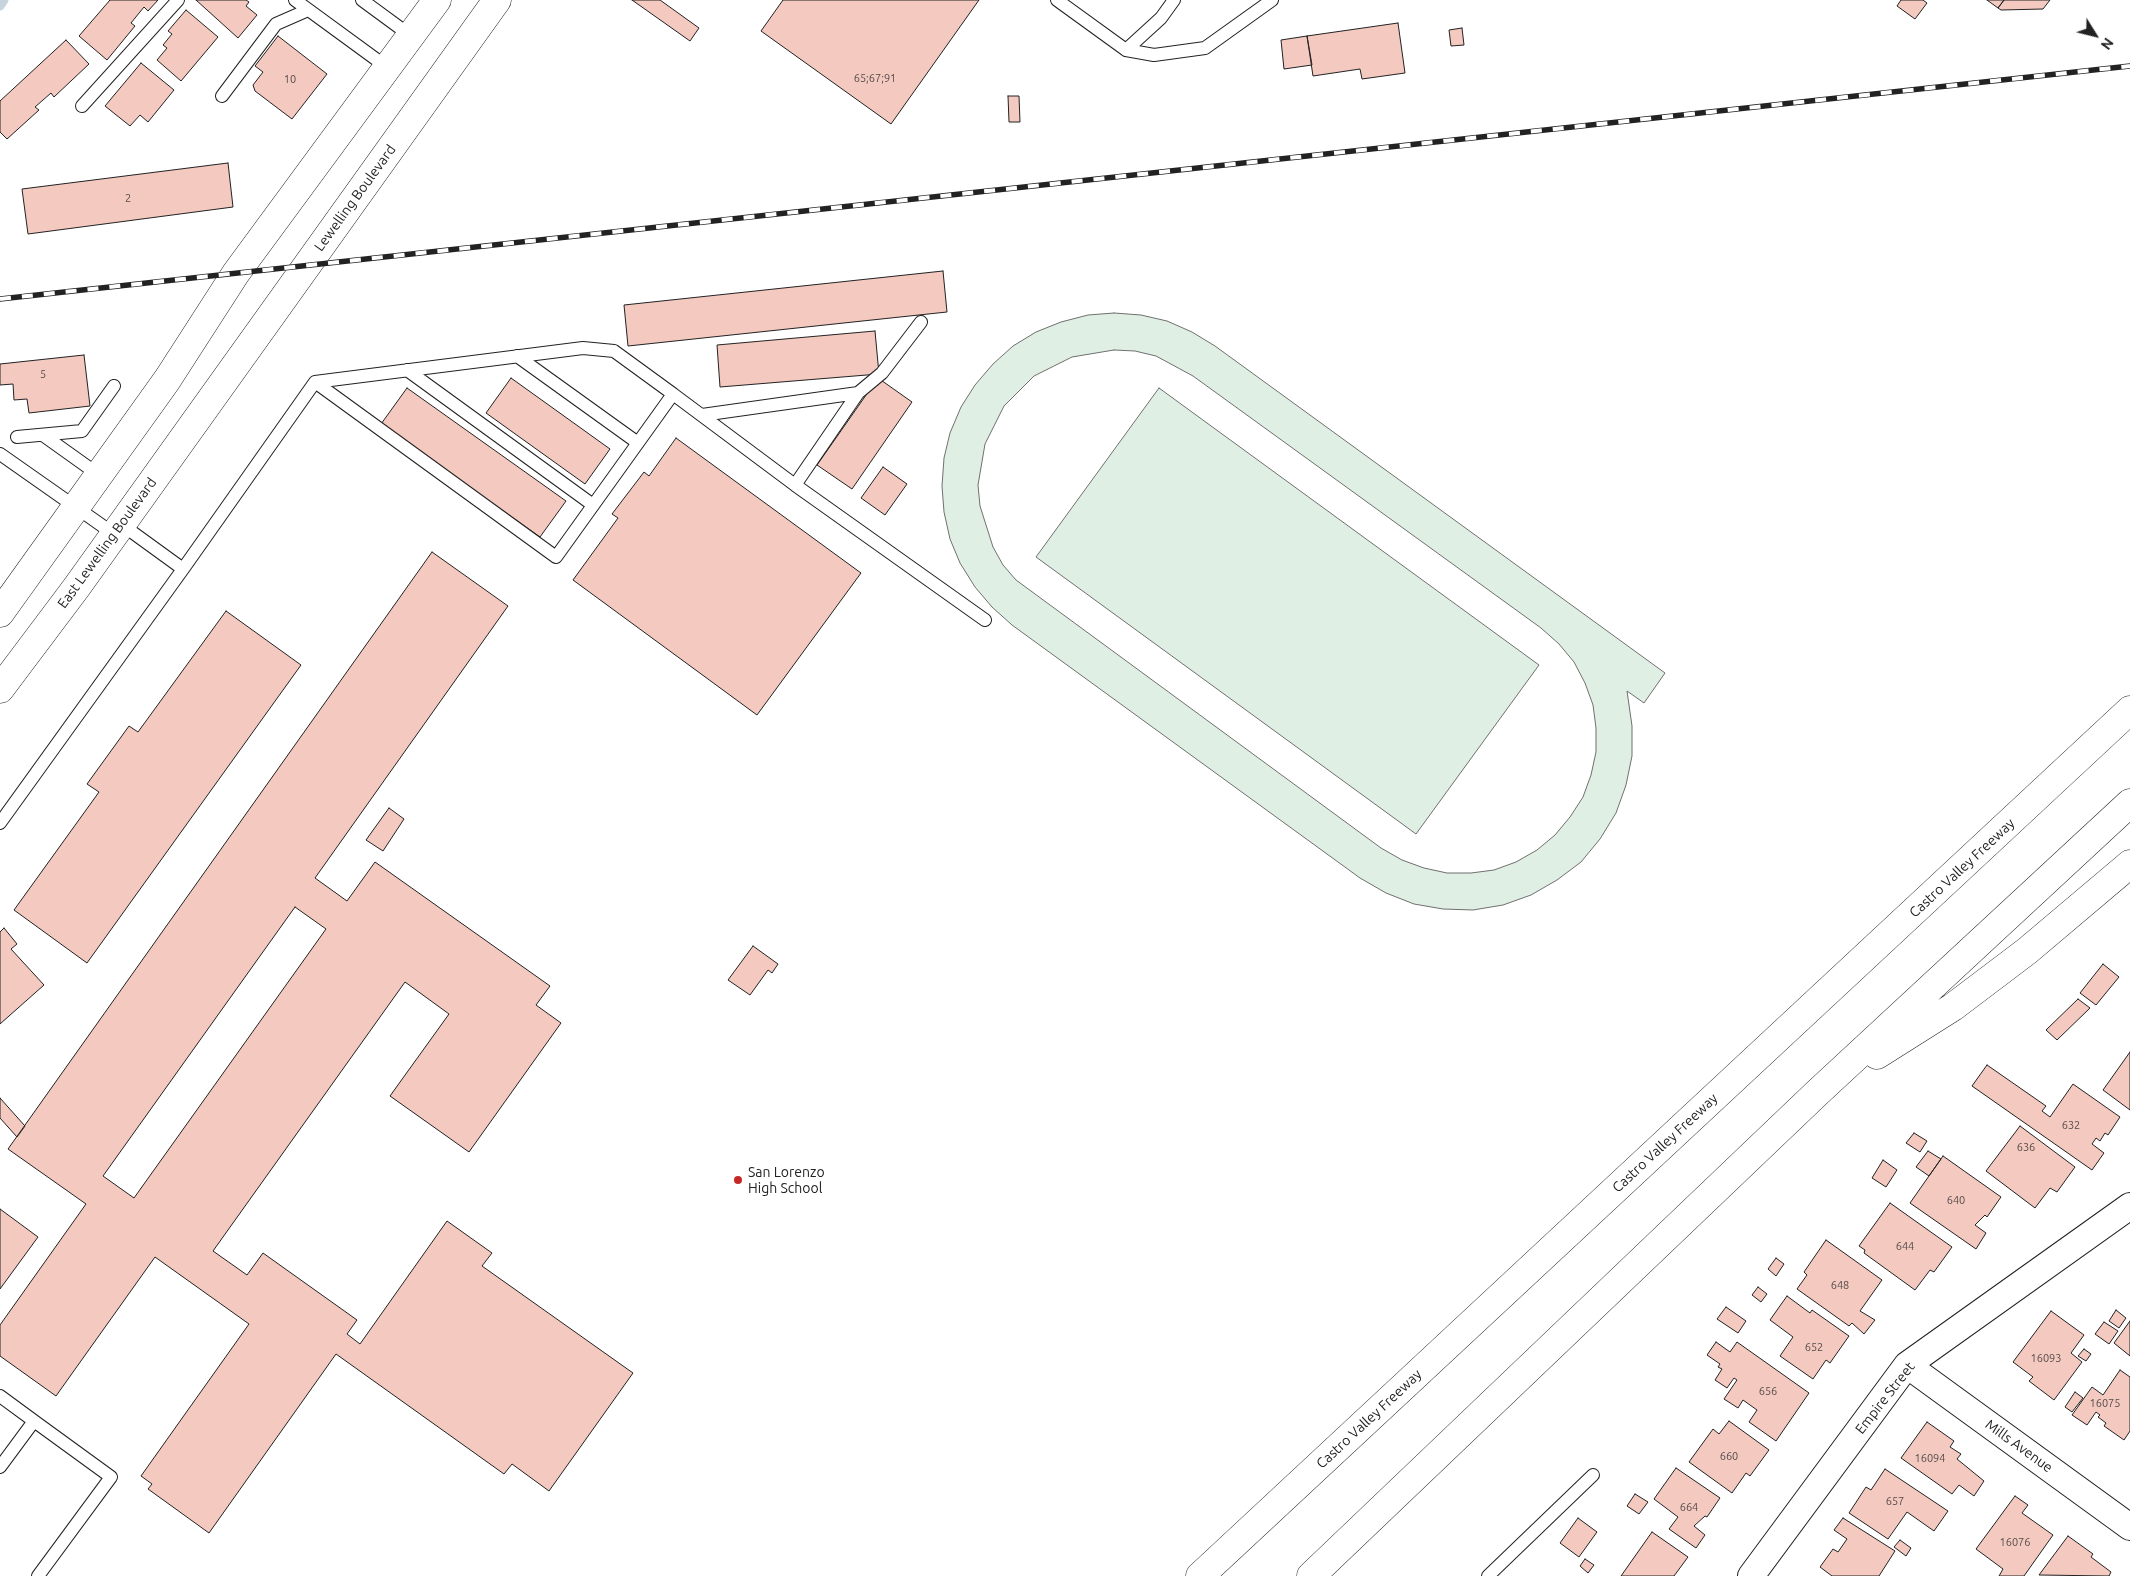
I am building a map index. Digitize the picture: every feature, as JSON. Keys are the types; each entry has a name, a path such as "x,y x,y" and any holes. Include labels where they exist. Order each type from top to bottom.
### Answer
{"main road":[{"path":"0,613 167,380 236,273 437,0"},
{"name":"Lewelling Boulevard","path":"212,396 497,0"},
{"name":"East Lewelling Boulevard","path":"0,688 76,588 212,396"},
{"name":"Castro Valley Freeway","path":"1200,1576 2130,710"},
{"path":"1311,1576 1817,1094 2130,803"},
{"path":"1817,1094 1952,1007 2028,950 2130,864"}],"street":[{"name":"Empire Street","path":"1751,1576 1907,1365 2130,1206"},
{"name":"Mills Avenue","path":"1907,1365 2130,1527"}],"lane":[{"path":"82,106 178,0"},
{"path":"295,0 388,68"},
{"path":"362,0 411,36"},
{"path":"1057,0 1126,50 1154,55 1205,48 1272,0"},
{"path":"1126,50 1161,18 1174,0"},
{"path":"222,96 276,24 308,10"},
{"path":"795,485 858,393 882,373 922,322"},
{"path":"0,823 315,382 583,348 614,351 795,485 985,620"},
{"path":"516,356 638,443"},
{"path":"406,370 593,505"},
{"path":"315,382 556,557 673,394"},
{"path":"17,436 82,431 114,386"},
{"path":"702,415 858,393"},
{"path":"43,434 99,475"},
{"path":"0,454 75,508 117,529 183,569"},
{"path":"0,1396 110,1477 38,1576"},
{"path":"0,1468 34,1421"},
{"path":"1488,1576 1593,1475"}],"green space":[{"path":"1114,313 1141,315 1167,321 1192,332 1215,346 1665,673 1644,703 1627,691 1632,726 1632,756 1626,785 1616,813 1600,839 1581,862 1557,880 1531,895 1503,905 1473,910 1443,909 1414,904 1386,893 1360,878 1012,625 992,607 975,587 960,563 950,539 944,512 942,486 944,458 950,433 961,407 975,385 993,364 1013,346 1036,332 1061,322 1088,315","holes":["1114,350 1135,351 1156,356 1193,376 1541,628 1559,644 1574,662 1585,683 1593,705 1596,728 1596,752 1591,775 1583,797 1555,835 1537,850 1516,862 1494,870 1471,873 1447,873 1424,868 1402,860 1381,848 1016,580 1003,565 993,547 980,506 978,485 985,444 1004,406 1034,376 1072,357"]},
{"path":"1159,388 1539,665 1416,834 1036,557"}],"building":[{"path":"110,0 158,0 148,11 144,7 131,23 135,26 107,60 79,36"},
{"path":"196,0 246,0 249,2 246,6 257,15 238,38"},
{"path":"632,0 660,0 699,28 690,41"},
{"path":"783,0 979,0 891,124 761,31"},
{"path":"1901,0 1923,0 1927,3 1915,19 1897,6"},
{"path":"1987,0 2004,0 1998,8"},
{"path":"2004,0 2050,0 2043,9 2001,10 1998,8"},
{"path":"186,10 218,37 181,81 157,60 167,48 163,45 172,34 168,31"},
{"path":"1398,23 1405,73 1362,79 1360,69 1313,76 1307,36"},
{"path":"1462,28 1464,45 1451,46 1449,30"},
{"path":"278,36 327,74 292,119 255,91 253,85 263,72 255,66"},
{"path":"1307,36 1312,65 1284,69 1281,40"},
{"path":"66,40 89,64 54,97 51,93 35,107 39,110 7,139 0,132 0,101"},
{"path":"141,63 174,90 148,122 140,115 130,126 105,106"},
{"path":"1008,96 1019,96 1020,122 1009,122"},
{"path":"228,163 233,207 28,234 22,189"},
{"path":"943,271 947,312 628,346 624,305"},
{"path":"875,331 879,374 720,387 717,345"},
{"path":"84,355 90,406 29,413 27,399 14,400 13,384 0,385 0,364"},
{"path":"511,378 610,449 585,484 486,413"},
{"path":"878,378 912,402 852,489 817,465"},
{"path":"407,388 566,501 540,537 381,424"},
{"path":"676,438 861,573 757,715 573,580 618,518 612,514 644,472 649,476"},
{"path":"883,467 907,484 885,515 861,498"},
{"path":"432,552 508,606 315,878 347,901 375,862 550,986 536,1005 561,1023 469,1152 390,1096 449,1014 405,982 213,1251 247,1275 263,1253 357,1320 347,1334 360,1344 447,1221 492,1253 482,1266 633,1373 549,1491 512,1464 504,1474 336,1354 209,1533 148,1489 152,1484 141,1476 249,1324 155,1257 56,1396 0,1356 0,1325 86,1204 8,1149","holes":["295,907 326,929 134,1198 103,1176"]},
{"path":"226,611 301,665 87,963 14,910 99,792 87,784 129,726 138,732"},
{"path":"389,808 404,819 383,851 366,840"},
{"path":"4,928 17,944 11,949 44,985 0,1024 0,932"},
{"path":"753,946 778,964 772,973 768,970 750,995 728,980"},
{"path":"2103,964 2119,977 2096,1005 2080,993"},
{"path":"2078,999 2090,1008 2057,1040 2046,1030"},
{"path":"2130,1052 2130,1110 2103,1090"},
{"path":"1987,1065 2046,1106 2042,1111 2050,1117 2073,1084 2120,1117 2108,1135 2105,1133 2100,1141 2096,1138 2092,1144 2104,1153 2092,1170 1972,1086"},
{"path":"0,1098 25,1126 17,1137 0,1118"},
{"path":"2020,1126 2075,1167 2057,1192 2050,1188 2035,1208 1986,1171"},
{"path":"1914,1133 1927,1141 1920,1152 1906,1143"},
{"path":"1928,1151 1941,1159 1929,1176 1916,1167"},
{"path":"1943,1156 2001,1197 1987,1217 1985,1215 1975,1225 1986,1233 1976,1249 1910,1203"},
{"path":"1883,1160 1897,1170 1886,1187 1872,1178"},
{"path":"1890,1203 1952,1247 1934,1272 1930,1270 1915,1290 1864,1253 1865,1250 1859,1246"},
{"path":"0,1209 38,1237 0,1289"},
{"path":"1826,1240 1882,1280 1860,1311 1875,1320 1864,1334 1852,1323 1849,1326 1797,1289 1807,1275 1804,1272"},
{"path":"1776,1258 1784,1264 1776,1276 1768,1269"},
{"path":"1758,1287 1767,1294 1761,1302 1752,1295"},
{"path":"1787,1296 1810,1313 1812,1310 1849,1336 1830,1363 1826,1360 1813,1379 1780,1356 1793,1337 1770,1320"},
{"path":"1726,1307 1746,1321 1738,1333 1717,1319"},
{"path":"2116,1310 2126,1318 2119,1328 2109,1321"},
{"path":"2051,1311 2084,1335 2071,1353 2082,1362 2054,1400 2029,1381 2033,1377 2013,1362"},
{"path":"2130,1321 2130,1356 2114,1343"},
{"path":"2104,1322 2118,1331 2109,1344 2095,1334"},
{"path":"1716,1342 1730,1352 1737,1342 1809,1393 1776,1441 1749,1422 1757,1410 1743,1400 1738,1408 1724,1399 1737,1380 1734,1378 1727,1388 1715,1380 1722,1369 1718,1367 1720,1364 1707,1355"},
{"path":"2084,1349 2091,1354 2086,1361 2078,1356"},
{"path":"2120,1370 2130,1377 2130,1431 2124,1440 2104,1426 2106,1423 2098,1417 2100,1415 2096,1412 2087,1425 2072,1415 2092,1387 2103,1395"},
{"path":"2075,1392 2083,1398 2072,1412 2065,1407"},
{"path":"1729,1421 1769,1450 1750,1476 1746,1473 1732,1493 1689,1462 1713,1429 1719,1434"},
{"path":"1927,1422 1954,1441 1950,1447 1961,1454 1957,1459 1984,1481 1974,1496 1959,1485 1952,1494 1901,1458"},
{"path":"1676,1468 1720,1498 1707,1517 1705,1516 1694,1526 1705,1535 1696,1548 1669,1529 1678,1517 1654,1499"},
{"path":"1885,1469 1948,1511 1934,1531 1907,1512 1888,1539 1849,1513 1866,1487 1871,1490"},
{"path":"1635,1494 1648,1502 1639,1514 1627,1506"},
{"path":"2015,1496 2028,1505 2022,1513 2053,1535 2024,1576 1999,1576 2003,1569 1976,1549"},
{"path":"1578,1518 1597,1532 1579,1557 1560,1543"},
{"path":"1843,1518 1895,1551 1879,1576 1832,1576 1820,1567 1833,1549 1838,1552 1847,1539 1834,1530"},
{"path":"1652,1532 1688,1557 1674,1576 1621,1576"},
{"path":"2068,1536 2093,1554 2091,1557 2111,1572 2109,1576 2039,1575"},
{"path":"1900,1540 1911,1548 1906,1556 1894,1547"},
{"path":"1585,1559 1594,1565 1588,1573 1580,1566"}],"waterway":[{"path":"0,6 4,0"}],"railway":[{"path":"0,299 2130,66"}],"place":[{"name":"San Lorenzo High School","path":"738,1180"}]}
